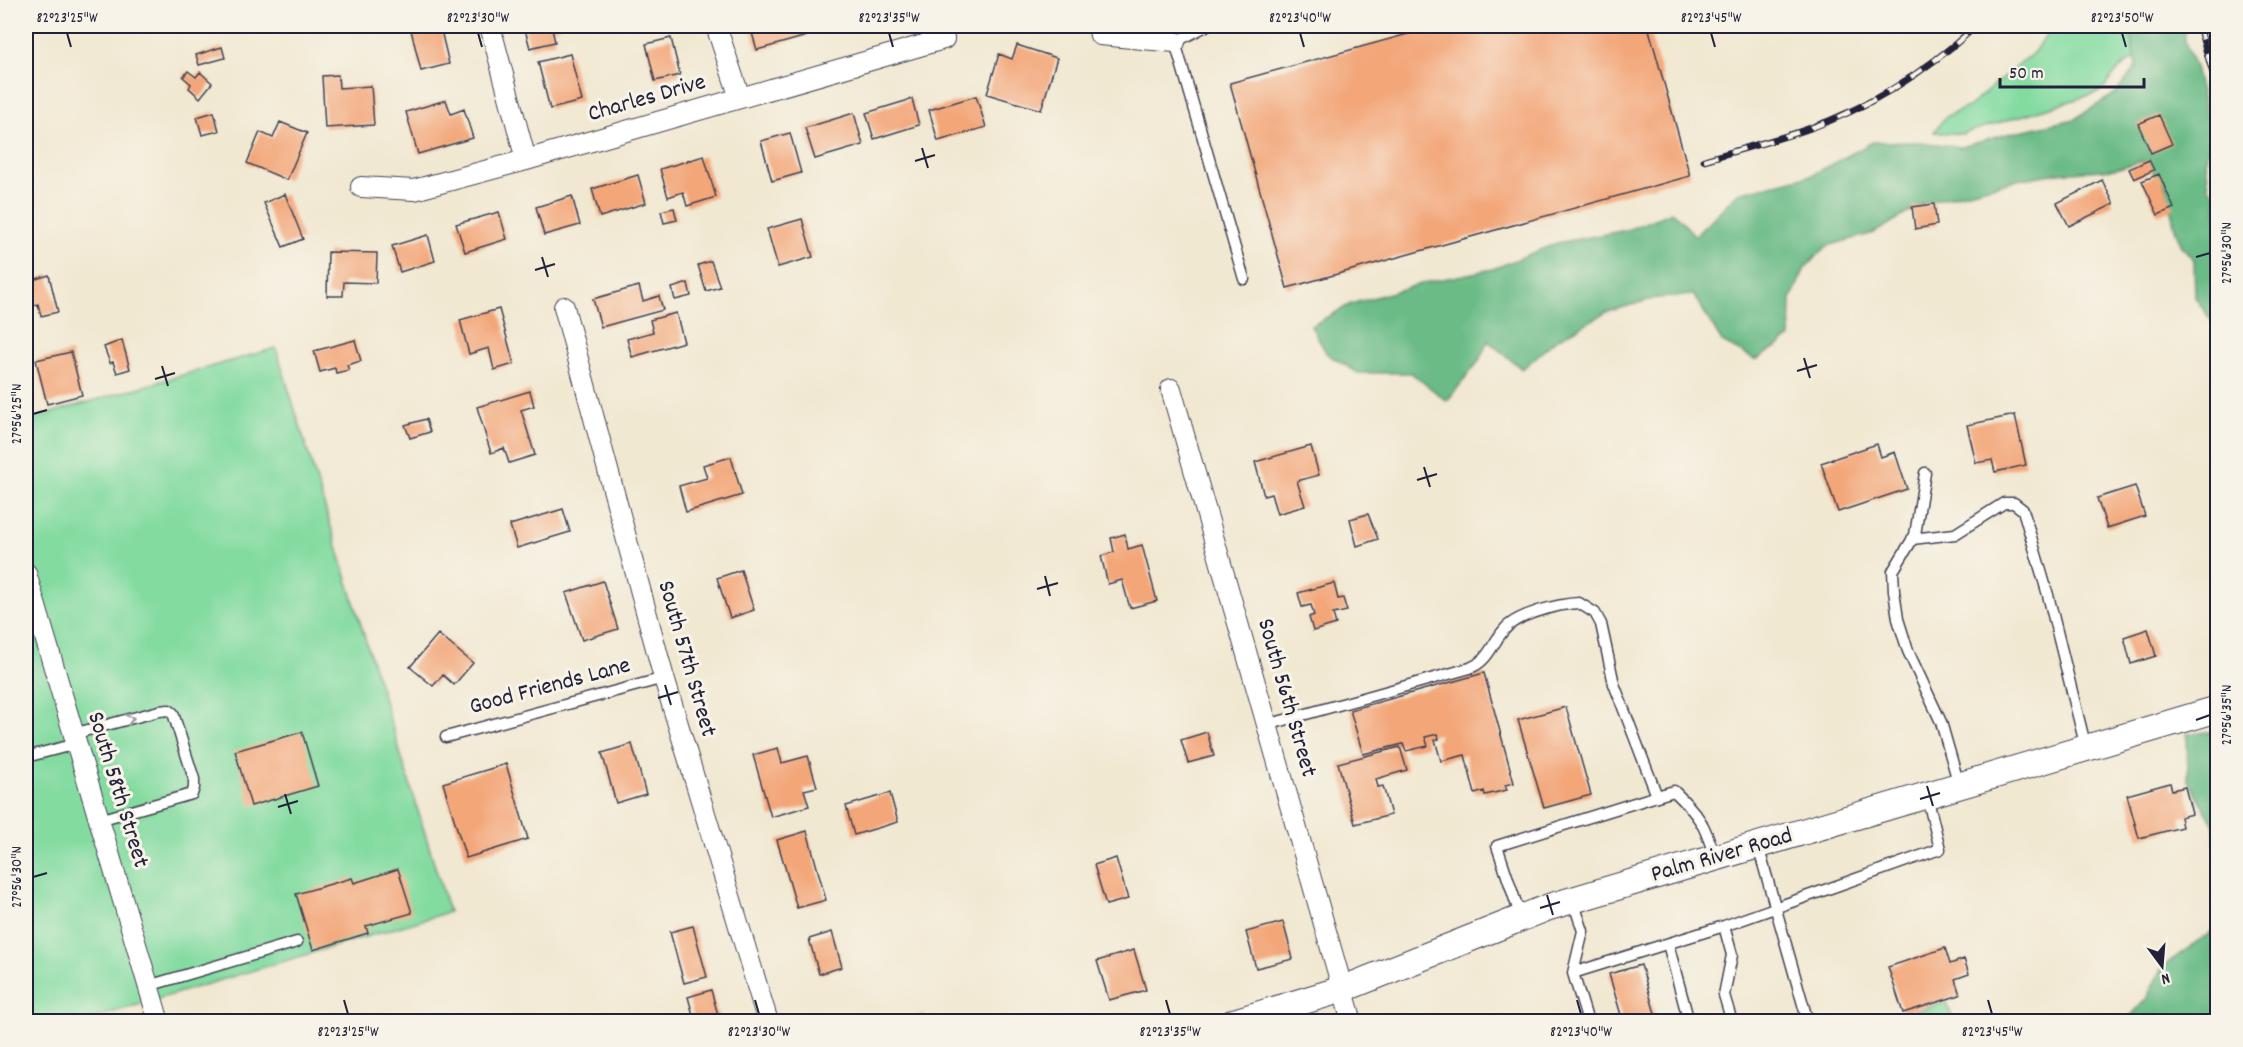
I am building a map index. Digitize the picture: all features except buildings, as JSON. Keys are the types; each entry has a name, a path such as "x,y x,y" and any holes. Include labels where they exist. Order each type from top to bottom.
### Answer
{"street":[{"path":"490,26 526,160"},
{"path":"716,26 740,98"},
{"path":"1098,26 1101,35 1175,42"},
{"name":"Charles Drive","path":"361,187 414,190 526,160 944,39"},
{"name":"South 57th Street","path":"564,307 664,678 768,1022"},
{"name":"South 56th Street","path":"1171,389 1352,1022"},
{"name":"South 58th Street","path":"26,573 159,1022"},
{"name":"Palm River Road","path":"1234,1022 1343,989 1521,918 1573,900 2217,710"}],"lane":[{"path":"1206,26 1175,42 1244,279"},
{"path":"1925,473 1915,535 1893,571 1894,591 1898,619 1917,673 1941,722 1959,786"},
{"path":"1912,539 1954,534 2004,503 2014,503 2022,510 2048,595 2086,748"},
{"path":"1267,725 1470,668 1484,660 1510,623 1554,608 1580,603 1595,613 1601,624 1614,684 1657,796"},
{"name":"Good Friends Lane","path":"446,737 664,678"},
{"path":"26,757 159,711 169,710 194,779 192,794 99,820"},
{"path":"1521,918 1497,846 1657,796 1674,791 1695,812 1708,834 1715,858"},
{"path":"1573,973 1724,926 1940,849 1927,795"},
{"path":"1758,846 1808,1022"},
{"path":"1573,900 1583,932 1573,973 1588,1022"},
{"path":"1724,926 1732,955 1724,995 1732,1022"},
{"path":"148,986 297,942"},
{"path":"1668,944 1689,1022"}],"green space":[{"path":"2054,26 2140,26 2140,53 2119,69 2100,92 1962,134 1934,132 1945,117 1968,107 2033,53"},
{"path":"2129,26 2183,26 2186,45 2195,67 2211,134 2206,160 2209,187 2217,195 2217,329 2195,297 2194,260 2182,246 2176,232 2165,185 2143,161 2115,169 2057,173 2012,181 1924,203 1874,233 1827,246 1805,268 1791,299 1790,338 1756,360 1722,342 1694,295 1656,298 1607,312 1557,339 1522,369 1488,341 1479,361 1447,401 1411,373 1358,373 1327,354 1311,326 1351,304 1428,282 1493,269 1557,243 1627,230 1673,212 1695,236 1738,193 1812,175 1873,142 1919,142 1961,147 2075,119 2116,93 2136,67"},
{"path":"276,348 449,912 84,1021 26,1022 26,420"},
{"path":"2218,731 2217,868 2214,825 2188,780 2187,734"},
{"path":"2217,928 2217,1021 2126,1021 2146,999 2163,966"},
{"path":"1947,1002 1953,1021 1909,1021 1906,1014"}],"railway":[{"path":"1704,160 1805,130 1852,111 1917,73 1976,26"},
{"path":"2199,26 2218,90"},
{"path":"2214,26 2218,38"}]}
